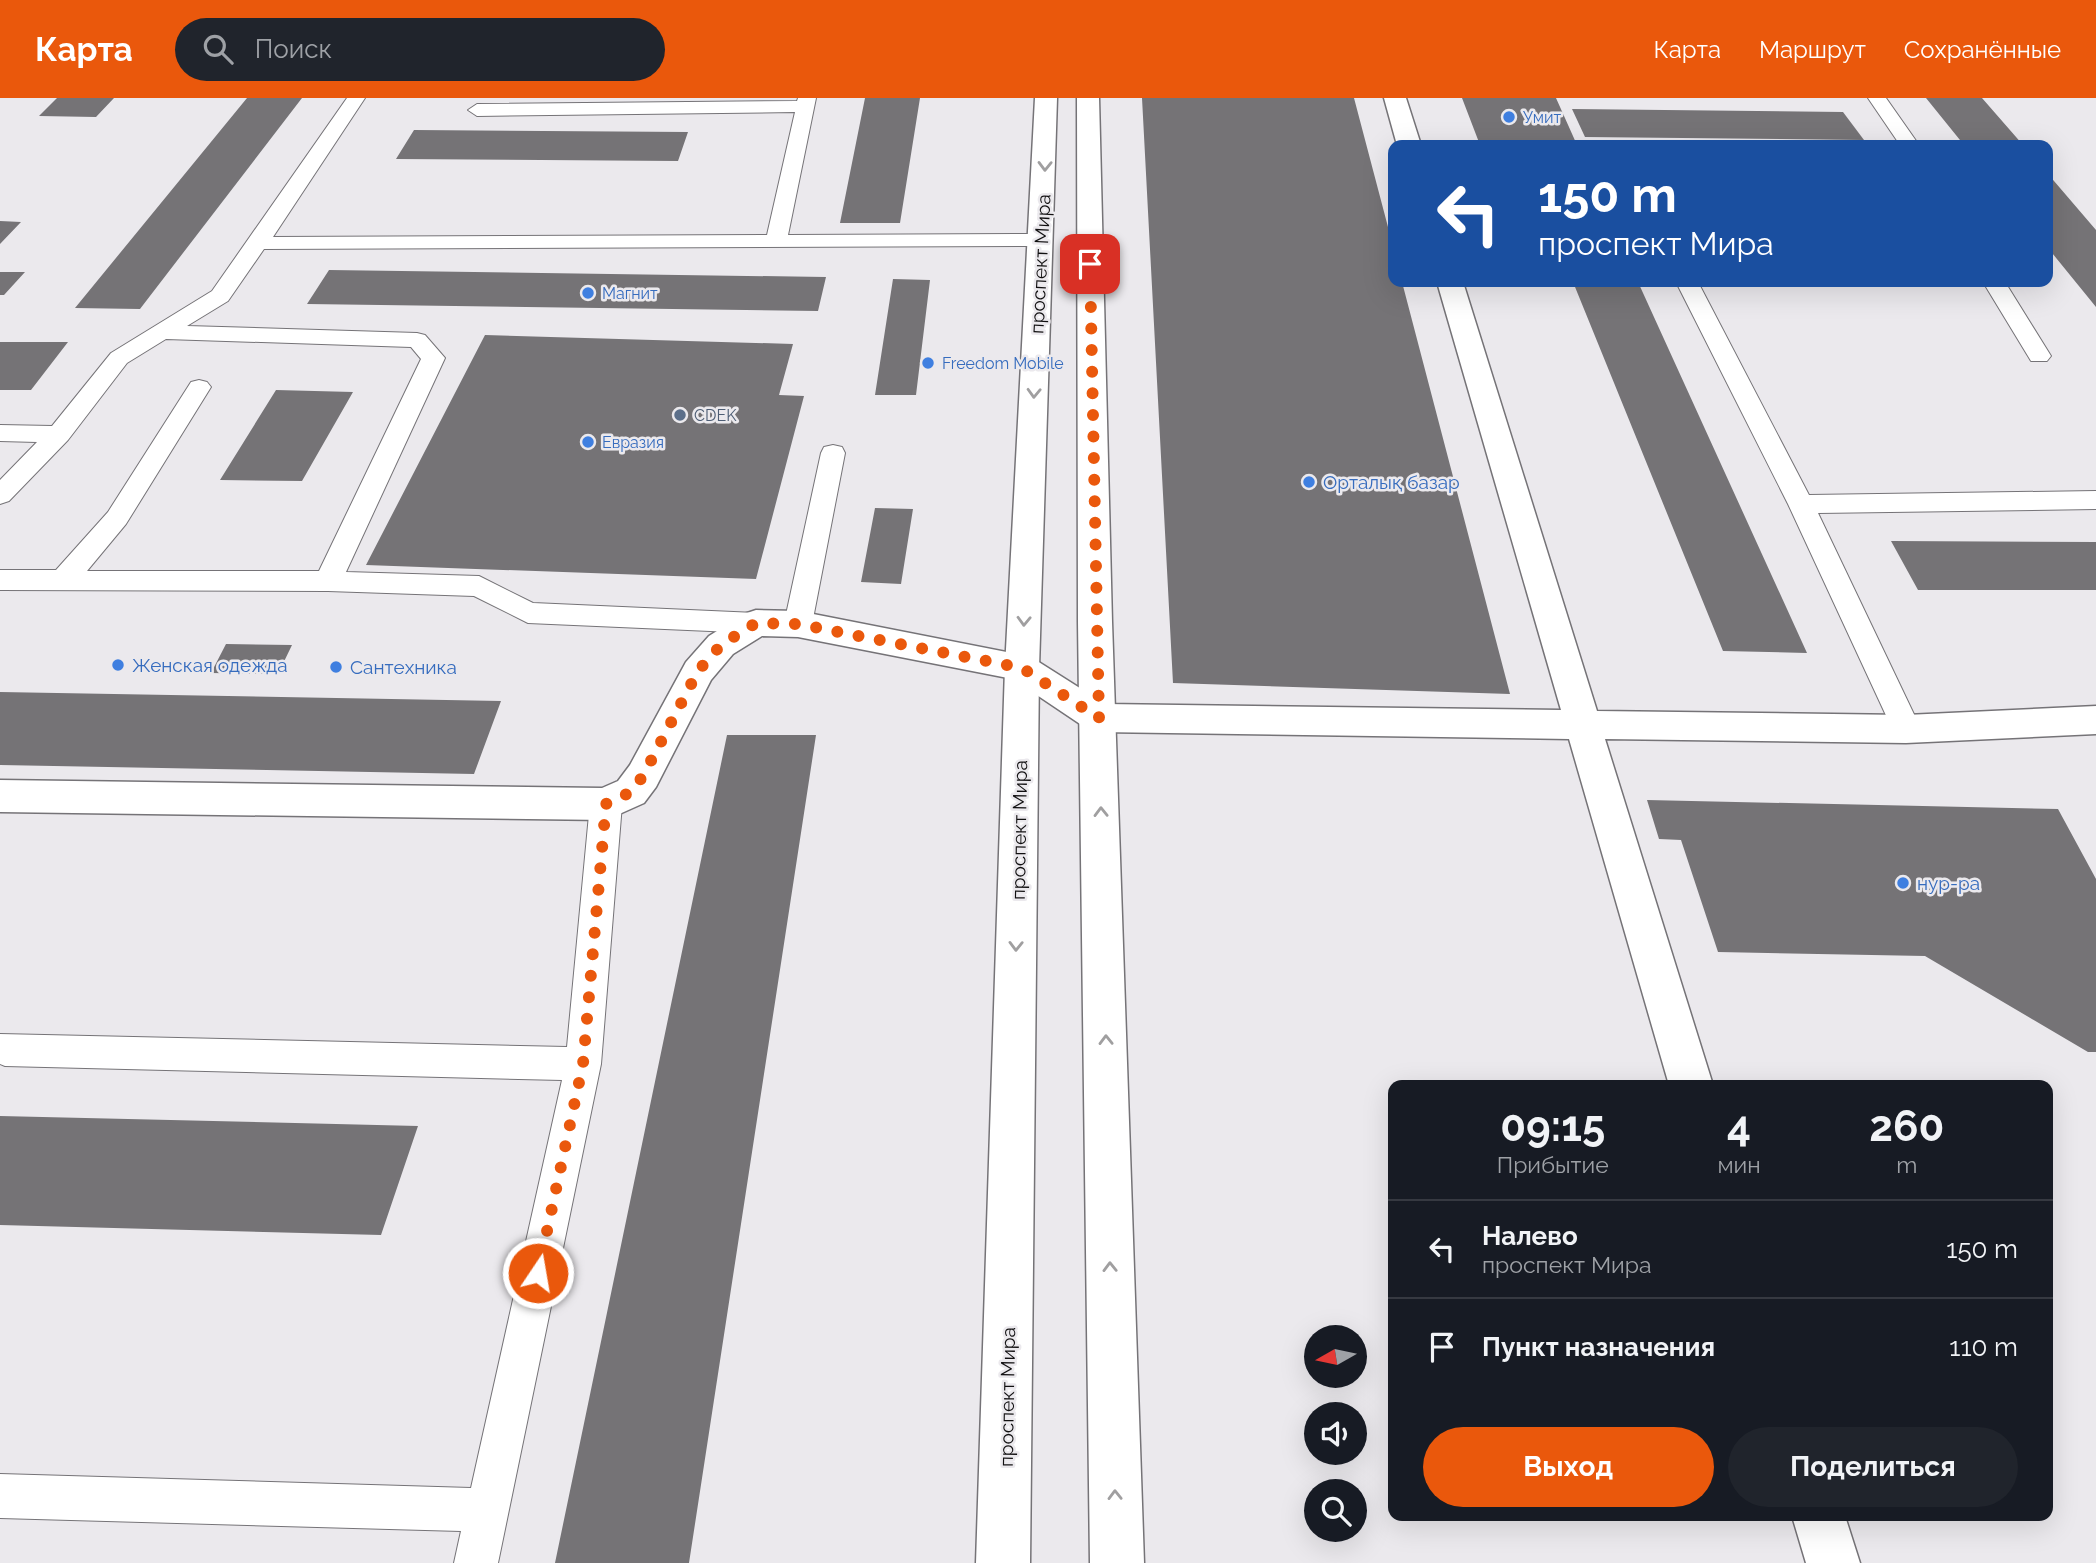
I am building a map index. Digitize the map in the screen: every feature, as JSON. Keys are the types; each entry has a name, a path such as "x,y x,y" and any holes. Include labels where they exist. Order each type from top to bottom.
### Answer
{"main road":[{"name":"проспект Мира","path":"1003,1563 1022,668 1046,98"},
{"path":"1088,98 1117,1563"},
{"path":"1395,98 1408,140"},
{"path":"1452,287 1690,1080"},
{"path":"0,796 606,804 631,792 643,776 698,671 721,645 756,623 798,624 1022,668 1099,718 1906,729 2096,720"},
{"path":"1820,1521 1833,1563"}],"lane":[{"path":"0,495 59,434 119,358 220,296 356,98"},
{"path":"1877,98 1906,140"},
{"path":"477,110 806,102 776,243"},
{"path":"258,243 1040,240"},
{"path":"1690,287 1801,504 1906,729"},
{"path":"1997,287 2039,356"},
{"path":"161,332 417,340 433,358 328,581"},
{"path":"64,579 117,518 199,387"},
{"path":"0,433 59,434"},
{"path":"798,624 833,453"},
{"path":"1801,504 2096,500"},
{"path":"0,580 328,581 479,586 528,613 756,623"},
{"path":"476,1563 583,1064 606,804"},
{"path":"5,1049 583,1064"},
{"path":"0,1496 488,1510"}],"building":[{"path":"57,98 114,98 96,117 39,116"},
{"path":"247,98 302,98 140,309 75,308"},
{"path":"865,98 920,98 900,223 840,223"},
{"name":"Орталық базар","path":"1142,98 1354,98 1388,227 1388,287 1403,287 1510,694 1173,683"},
{"path":"1462,98 1556,98 1575,140 1478,140"},
{"path":"1926,98 1982,98 2019,140 1960,140"},
{"path":"1572,109 1843,112 1864,140 1585,137"},
{"path":"414,130 688,132 678,161 396,159"},
{"path":"2053,180 2096,230 2096,307 2053,254"},
{"path":"0,221 21,222 0,244"},
{"path":"329,270 826,277 818,311 307,304"},
{"path":"0,272 25,272 4,295 0,295"},
{"path":"893,279 930,280 916,395 875,395"},
{"path":"1575,287 1640,287 1807,653 1723,651"},
{"path":"485,335 793,344 779,395 804,396 756,579 366,565"},
{"path":"0,342 68,342 31,390 0,390"},
{"path":"276,390 353,392 302,481 220,480"},
{"path":"875,508 913,509 901,584 861,582"},
{"path":"1891,541 2096,542 2096,590 1918,590"},
{"path":"226,644 292,645 278,674 211,673"},
{"path":"0,692 501,701 474,774 0,765"},
{"path":"727,735 816,735 689,1563 555,1563"},
{"path":"1647,800 2058,809 2096,879 2096,1052 2088,1052 1925,956 1718,952 1681,840 1659,839"},
{"path":"0,1116 418,1126 381,1235 0,1225"}],"place":[{"name":"Умит","path":"1509,117"},
{"name":"Магнит","path":"588,293"},
{"name":"Freedom Mobile","path":"928,363"},
{"name":"CDEK","path":"680,415"},
{"name":"Евразия","path":"588,442"},
{"name":"Орталық базар","path":"1309,482"},
{"name":"Женская одежда","path":"118,665"},
{"name":"Сантехника","path":"336,667"},
{"name":"нур-ра","path":"1903,883"}],"route":[{"path":"538,1273 583,1064 606,804 631,792 643,776 698,671 721,645 756,623 798,624 1022,668 1099,718 1090,264"}]}
